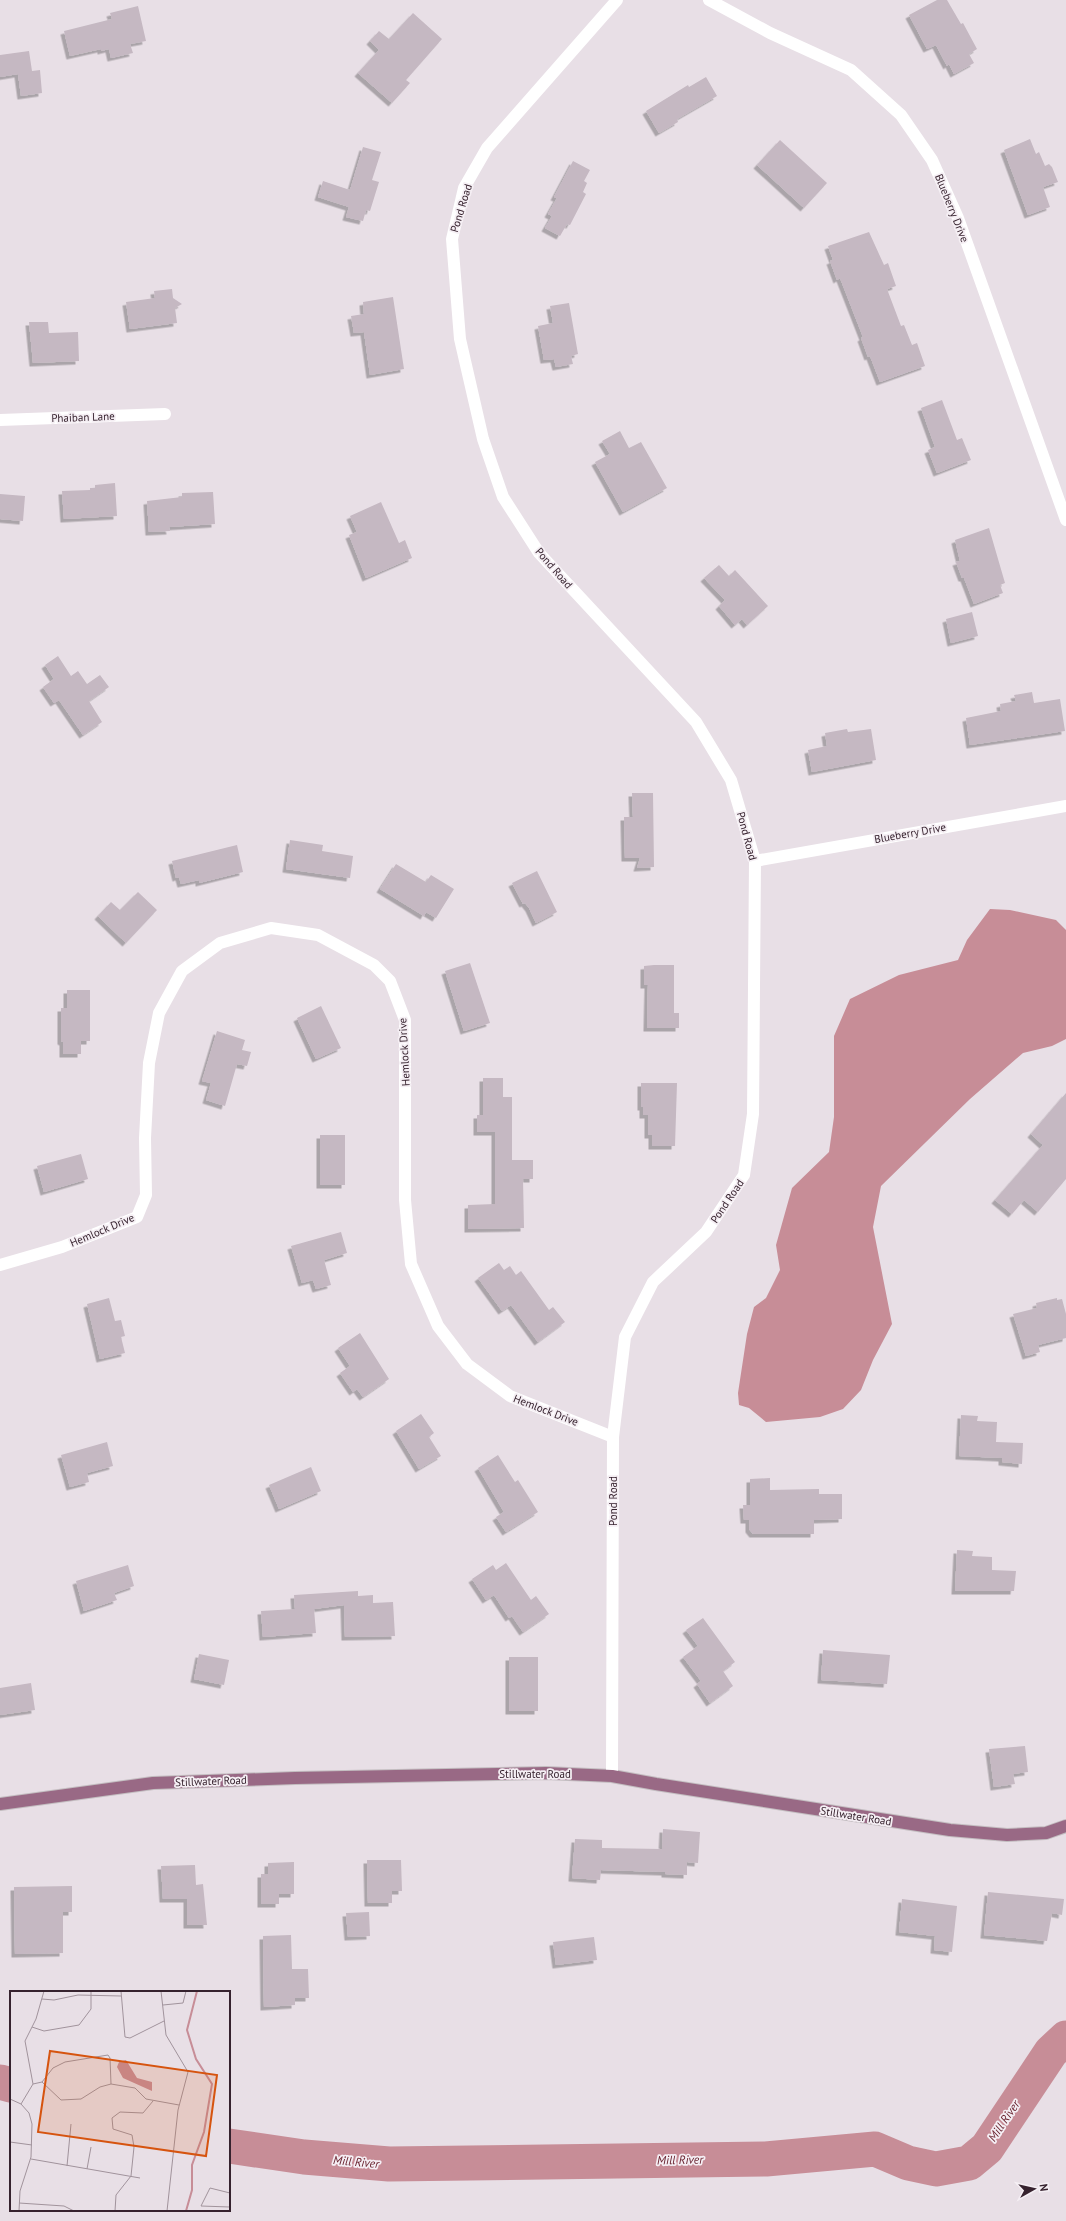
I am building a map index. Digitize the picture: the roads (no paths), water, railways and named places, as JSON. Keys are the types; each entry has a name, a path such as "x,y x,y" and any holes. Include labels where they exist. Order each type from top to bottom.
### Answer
{"main road":[{"name":"Stillwater Road","path":"0,1804 154,1783 295,1778 546,1773 612,1776 950,1830 1007,1835 1046,1833 1066,1826"}],"street":[{"name":"Pond Road","path":"612,1776 613,1437 625,1337 653,1282 706,1232 744,1175 753,1114 755,861 731,780 696,722 539,553 502,497 483,439 460,339 452,239 464,188 487,148 617,0"},
{"name":"Blueberry Drive","path":"709,0 770,33 852,70 901,116 932,160 958,218 1066,520"},
{"name":"Phaiban Lane","path":"0,420 165,414"},
{"name":"Blueberry Drive","path":"755,861 1066,806"},
{"name":"Hemlock Drive","path":"0,1265 62,1247 137,1217 146,1195 145,1138 149,1063 159,1013 182,970 220,943 271,928 318,935 374,965 390,981 405,1020 405,1200 411,1257 412,1264 438,1326 467,1364 510,1396 613,1437"}],"waterway":[{"name":"Mill River","path":"230,2146 304,2157 389,2164 766,2159 875,2149 908,2163 936,2169 969,2163 987,2148 1051,2052 1066,2038"},
{"name":"Mill River","path":"0,2082 10,2085"}]}
